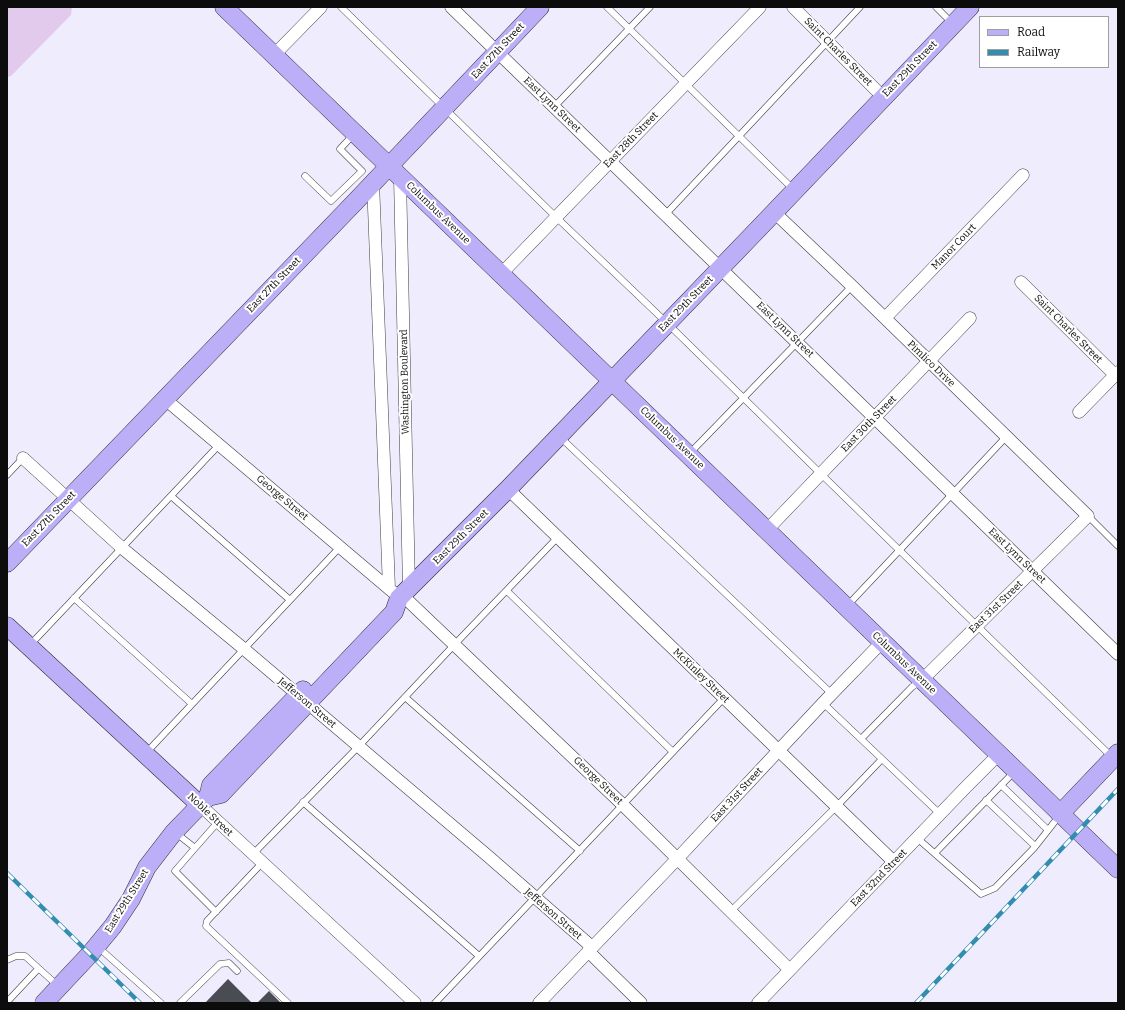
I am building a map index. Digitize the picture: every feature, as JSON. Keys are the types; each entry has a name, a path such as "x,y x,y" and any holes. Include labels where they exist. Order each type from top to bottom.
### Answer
{"street":[{"name":"Columbus Avenue","path":"224,7 1118,869"},
{"path":"274,55 321,7"},
{"name":"East Lynn Street","path":"451,7 1118,654"},
{"name":"East 27th Street","path":"7,563 165,399 367,176 394,171 444,108 540,7"},
{"name":"East 28th Street","path":"501,274 760,7"},
{"name":"Saint Charles Street","path":"793,7 883,97"},
{"name":"East 29th Street","path":"44,1003 113,926 130,899 147,867 174,832 204,801 221,794 302,699 394,612 400,592 508,489 970,7"},
{"name":"Washington Boulevard","path":"394,171 400,592"},
{"name":"Manor Court","path":"885,318 1023,175"},
{"path":"367,176 400,592"},
{"name":"Pimlico Drive","path":"774,212 1088,516"},
{"name":"Saint Charles Street","path":"1021,282 1117,373"},
{"name":"East 30th Street","path":"767,530 970,318"},
{"path":"1079,412 1117,373"},
{"name":"George Street","path":"165,399 340,547 400,592 678,858 790,970"},
{"name":"Jefferson Street","path":"23,458 122,548 489,856 590,949 641,1003"},
{"name":"McKinley Street","path":"508,489 894,862"},
{"name":"East 31st Street","path":"922,680 1088,516"},
{"name":"Noble Street","path":"7,626 145,754 204,801 218,822 415,1003"},
{"name":"East 31st Street","path":"539,1003 882,642"},
{"name":"East 32nd Street","path":"758,1003 999,754"},
{"path":"1060,814 1116,755"}],"lane":[{"path":"341,7 977,626 1116,755"},
{"path":"607,7 794,190"},
{"path":"554,107 650,7"},
{"path":"665,215 860,7"},
{"path":"936,7 954,24"},
{"path":"355,133 340,149 367,176"},
{"path":"305,176 332,201 349,196"},
{"path":"689,454 852,286"},
{"path":"559,436 828,699 861,739 940,814"},
{"path":"846,607 1006,437"},
{"path":"28,646 219,445"},
{"path":"7,475 23,458"},
{"path":"171,496 290,600"},
{"path":"1088,516 1118,546"},
{"path":"253,854 358,747 454,644 558,538"},
{"path":"145,754 340,547"},
{"path":"507,591 673,752"},
{"path":"74,598 192,704"},
{"path":"861,739 912,687 922,680"},
{"path":"405,697 580,851"},
{"path":"435,1003 724,698"},
{"path":"731,911 882,759"},
{"path":"935,853 1016,770"},
{"path":"1001,786 1021,809 1048,830"},
{"path":"986,800 1001,810 1021,828 1035,846"},
{"path":"303,802 480,956"},
{"path":"918,838 980,894 995,888 1035,846 1060,814"},
{"path":"216,912 175,871 218,822"},
{"path":"174,832 195,848"},
{"path":"262,863 207,921 206,926 288,1003"},
{"path":"96,946 161,1003"},
{"path":"7,960 16,956 25,956 59,987"},
{"path":"180,1003 220,964 228,963 237,971"},
{"path":"7,1002 38,969"}],"shaded area":[{"path":"7,7 72,7 71,15 11,76 7,77"}],"building":[{"path":"228,979 252,1003 205,1003"},
{"path":"269,991 281,1003 257,1003"}],"railway":[{"path":"916,1003 1118,789"},
{"path":"7,873 140,1003"}]}
